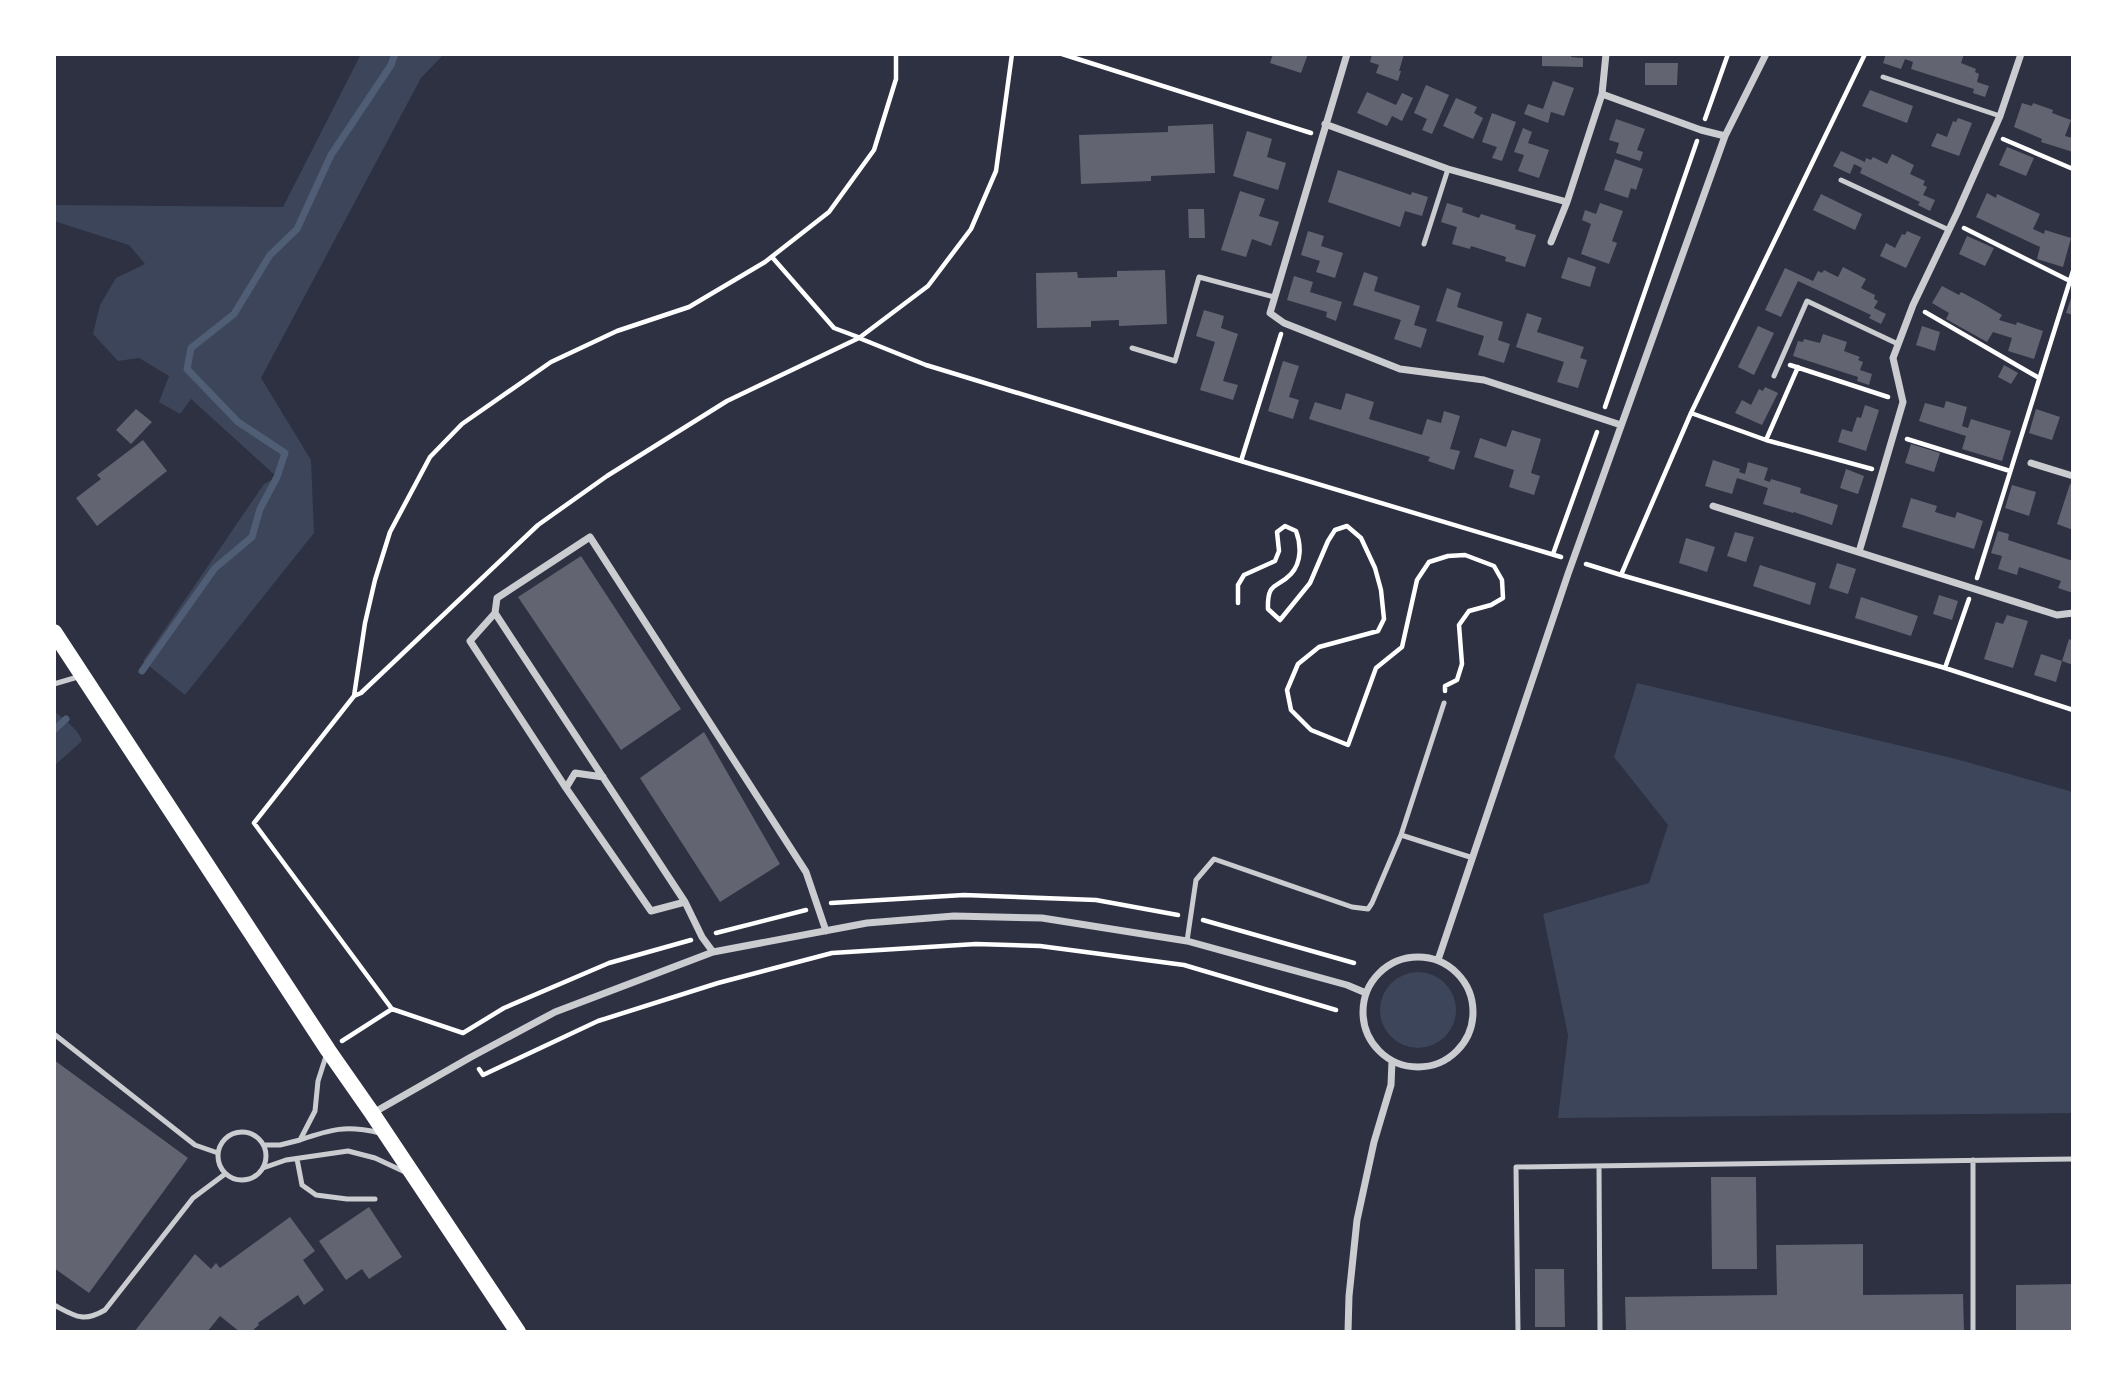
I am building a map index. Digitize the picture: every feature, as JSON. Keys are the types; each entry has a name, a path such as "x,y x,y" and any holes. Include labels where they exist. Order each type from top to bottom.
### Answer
{"main road":[{"path":"54,632 328,1050 518,1332"}],"street":[{"path":"1347,54 1270,313 1284,323 1400,369 1484,380 1622,425"},
{"path":"1551,242 1602,94 1606,54"},
{"path":"1438,960 1573,560 1724,136 1766,54"},
{"path":"1859,552 1903,402 1893,358 1913,305 2000,116 2021,54"},
{"path":"1602,94 1724,136"},
{"path":"1325,124 1448,169 1567,202"},
{"path":"2031,463 2073,476"},
{"path":"1713,506 2057,615 2073,613"},
{"path":"685,902 651,911 566,788 470,641 495,613 497,598 590,537 806,872 827,931"},
{"path":"495,613 685,902 702,937 713,952"},
{"path":"566,788 575,773 603,777"},
{"path":"372,1113 555,1012 713,952 867,923 954,916 1042,918 1187,941 1347,985 1366,993"},
{"path":"1412,957 1438,960 1454,970 1466,983 1474,1018 1469,1035 1459,1050 1444,1061 1427,1067 1409,1067 1392,1061 1378,1051 1368,1036 1363,1020 1363,1002 1369,985 1380,971 1395,961 1412,957"},
{"path":"1348,1332 1357,1220 1374,1142 1391,1086 1392,1061"}],"lane":[{"path":"1883,77 2000,116"},
{"path":"1424,244 1448,169"},
{"path":"1841,180 1951,226"},
{"path":"1132,348 1175,361 1199,276 1275,297"},
{"path":"1774,376 1807,301 1898,344"},
{"path":"54,684 83,675"},
{"path":"1187,941 1196,880 1214,859 1368,909 1373,903 1401,835 1444,703"},
{"path":"1401,835 1472,858"},
{"path":"54,1034 195,1145 218,1153"},
{"path":"300,1140 315,1111 318,1081 328,1050"},
{"path":"264,1145 280,1145 341,1128 359,1128 387,1134"},
{"path":"237,1132 253,1134 264,1145 266,1160 263,1168 246,1180 225,1174 218,1161 218,1153 224,1139 237,1132"},
{"path":"263,1168 297,1158 348,1152 375,1157 415,1177"},
{"path":"297,1158 302,1185 316,1195 375,1199"},
{"path":"1518,1332 1516,1167 2073,1159"},
{"path":"1973,1160 1973,1332"},
{"path":"1599,1166 1600,1332"},
{"path":"54,1305 77,1317 92,1318 105,1310 194,1198 225,1174"}],"path":[{"path":"354,696 365,623 390,531 430,457 462,424 551,362 617,331 689,307 772,257 830,212 874,149 895,79 896,54"},
{"path":"859,338 928,286 971,229 996,171 1012,54"},
{"path":"1062,54 1322,137"},
{"path":"1553,554 1728,54"},
{"path":"1621,575 1691,413 1865,54"},
{"path":"1992,135 2073,169"},
{"path":"1951,226 2070,281"},
{"path":"772,257 834,328 926,365 1621,575 1945,668 2073,710"},
{"path":"1945,668 1973,589 2073,271"},
{"path":"1913,305 2039,378"},
{"path":"1241,461 1284,323"},
{"path":"1779,361 1903,402"},
{"path":"1766,440 1798,368"},
{"path":"1691,413 1766,440 1883,471"},
{"path":"1894,435 2010,471"},
{"path":"1238,603 1238,586 1244,575 1275,561 1279,551 1277,531 1285,526 1296,531 1301,544 1297,564 1290,575 1275,584 1267,597 1268,609 1280,620 1310,583 1335,530 1347,526 1361,538 1375,568 1384,619 1378,631 1319,647 1298,664 1287,690 1291,710 1311,730 1348,745 1376,668 1402,647 1417,580 1429,562 1448,556 1465,555 1494,566 1502,580 1503,598 1492,606 1469,611 1458,625 1462,664 1457,680 1445,686 1444,703"},
{"path":"463,1033 471,1056 483,1075 598,1021 718,983 832,953 976,944 1040,946 1184,965 1336,1010"}],"shaded area":[{"path":"361,54 444,54 421,78 261,378 311,460 314,533 185,695 143,661 264,484 277,477 191,399 180,414 159,402 169,376 139,358 118,361 93,334 100,305 116,278 145,264 129,245 54,221 54,205 283,207"},
{"path":"1637,683 1956,759 2073,792 2073,1113 1558,1118 1568,1035 1543,914 1649,883 1668,825 1614,757"},
{"path":"54,711 74,728 82,741 54,766"},
{"path":"1418,972 1432,975 1445,983 1453,996 1456,1010 1453,1024 1445,1037 1432,1045 1418,1048 1404,1045 1391,1037 1383,1024 1380,1010 1383,996 1391,983 1404,975"}],"building":[{"path":"1273,54 1308,54 1301,73 1270,63"},
{"path":"1372,54 1404,54 1398,81 1376,73 1379,65 1370,62"},
{"path":"1542,54 1572,54 1571,57 1583,58 1583,67 1542,66"},
{"path":"1886,54 1964,54 1961,63 1976,69 1975,72 1979,74 1977,82 1989,86 1985,97 1973,93 1974,89 1911,69 1913,62 1905,59 1901,69 1883,63"},
{"path":"1645,63 1678,63 1677,85 1645,85"},
{"path":"1553,81 1574,88 1564,116 1551,112 1548,123 1524,114 1528,104 1543,109"},
{"path":"1426,85 1449,95 1432,134 1422,130 1427,119 1414,113"},
{"path":"1870,90 1913,106 1907,123 1862,106"},
{"path":"1367,92 1396,105 1402,93 1413,98 1402,121 1392,116 1387,126 1357,113"},
{"path":"1456,98 1477,107 1474,113 1483,118 1473,139 1443,126"},
{"path":"2022,103 2032,106 2033,103 2071,120 2065,136 2073,138 2073,152 2041,142 2042,139 2014,127"},
{"path":"1492,113 1516,122 1502,161 1492,158 1497,147 1482,142"},
{"path":"1958,118 1972,123 1959,156 1931,146 1937,133 1947,137 1953,121 1956,122"},
{"path":"1616,119 1645,129 1637,150 1643,152 1640,161 1616,153 1619,143 1609,140"},
{"path":"1213,124 1215,173 1151,176 1151,181 1081,184 1079,135 1168,132 1168,126"},
{"path":"1523,128 1532,132 1528,143 1549,150 1539,178 1518,171 1524,155 1514,152"},
{"path":"1247,131 1272,139 1267,157 1286,163 1278,190 1233,176"},
{"path":"2007,147 2034,158 2026,176 1999,165"},
{"path":"1841,151 1865,162 1866,158 1871,160 1873,157 1887,164 1892,154 1914,165 1910,174 1925,181 1923,185 1927,187 1923,195 1935,200 1930,211 1918,205 1920,202 1860,173 1862,168 1854,164 1850,174 1833,166"},
{"path":"1615,159 1643,169 1636,190 1631,188 1628,198 1604,190"},
{"path":"1338,170 1411,195 1412,192 1428,197 1422,216 1405,211 1400,227 1328,202"},
{"path":"1240,191 1265,199 1259,216 1279,222 1271,246 1252,239 1246,257 1221,250"},
{"path":"1987,193 1996,198 1997,194 2040,214 2033,229 2044,234 2045,230 2071,238 2063,267 2037,259 2040,247 1976,217"},
{"path":"1821,194 1862,214 1855,230 1813,210"},
{"path":"1447,203 1463,208 1462,212 1479,218 1481,214 1516,225 1515,229 1536,235 1525,267 1505,261 1506,257 1471,246 1470,249 1452,244 1457,227 1441,222"},
{"path":"1600,203 1623,211 1612,241 1617,243 1609,264 1581,254 1591,224 1582,220 1585,210 1596,214"},
{"path":"1188,209 1204,209 1205,238 1189,238"},
{"path":"1308,231 1324,236 1321,246 1343,253 1335,278 1316,272 1320,261 1301,255"},
{"path":"1907,231 1921,237 1906,268 1880,256 1886,243 1895,248 1902,234 1905,235"},
{"path":"1967,236 1994,248 1985,266 1959,254"},
{"path":"1568,257 1596,267 1590,287 1561,278"},
{"path":"1843,267 1866,279 1861,288 1875,295 1874,299 1878,301 1874,308 1886,314 1881,324 1869,318 1871,315 1798,281 1781,317 1765,310 1785,268 1813,281 1818,271 1822,273 1824,270 1838,277"},
{"path":"1165,270 1167,324 1119,326 1119,320 1091,321 1091,327 1037,328 1036,273 1077,272 1078,278 1117,277 1117,271"},
{"path":"1364,272 1378,277 1374,291 1420,306 1414,325 1427,329 1421,348 1394,339 1401,320 1353,305"},
{"path":"1294,276 1313,282 1310,292 1342,302 1336,321 1326,317 1327,312 1287,300"},
{"path":"1942,286 1959,295 1961,292 2002,315 1999,320 2016,325 2017,322 2043,331 2034,359 2008,351 2012,338 1993,332 1987,342 1946,319 1949,313 1932,303"},
{"path":"1447,288 1461,293 1457,307 1503,322 1498,340 1510,344 1504,363 1478,355 1484,336 1436,321"},
{"path":"2073,295 2073,315 2066,313"},
{"path":"1204,310 1224,316 1221,328 1238,334 1223,381 1238,385 1233,400 1200,390 1215,342 1196,336"},
{"path":"1527,313 1542,318 1537,332 1584,347 1580,358 1587,360 1578,388 1557,382 1564,362 1516,347"},
{"path":"1758,326 1774,333 1754,375 1738,367"},
{"path":"1922,326 1940,332 1935,351 1916,345"},
{"path":"1823,334 1847,342 1844,351 1860,357 1858,360 1863,362 1860,370 1872,374 1869,385 1857,381 1858,377 1793,356 1798,341 1803,342 1804,339 1820,343"},
{"path":"1283,361 1299,366 1289,397 1299,400 1293,419 1268,411"},
{"path":"2004,365 2018,373 2011,384 1998,377"},
{"path":"1765,387 1778,393 1762,425 1735,413 1742,400 1751,405 1759,389 1763,391"},
{"path":"1346,393 1374,402 1369,419 1422,435 1427,419 1441,423 1444,411 1460,416 1450,449 1460,451 1454,470 1428,461 1430,457 1309,419 1315,402 1341,410"},
{"path":"1946,401 1967,407 1962,426 1968,428 1971,419 2011,431 2002,461 1962,449 1966,436 1919,421 1925,403 1944,408"},
{"path":"1865,405 1879,410 1866,451 1838,442 1842,429 1852,432"},
{"path":"136,409 152,422 131,444 116,430"},
{"path":"2036,409 2060,417 2052,440 2029,433"},
{"path":"1512,430 1541,439 1531,473 1540,476 1534,495 1509,487 1514,470 1474,457 1480,438 1506,447"},
{"path":"143,440 167,471 97,526 76,498 101,479 97,475"},
{"path":"1911,444 1940,453 1934,472 1905,463"},
{"path":"1713,460 1740,469 1739,472 1745,474 1748,462 1768,468 1764,480 1770,482 1771,479 1801,488 1800,493 1838,505 1832,525 1763,504 1768,488 1737,478 1732,494 1705,486"},
{"path":"1846,469 1864,476 1858,494 1840,488"},
{"path":"2070,484 2073,485 2073,530 2057,524"},
{"path":"2012,485 2036,492 2029,516 2005,508"},
{"path":"1911,498 1937,506 1935,512 1955,518 1957,512 1983,521 1974,549 1902,527"},
{"path":"1998,531 2009,534 2008,540 2073,561 2073,593 2058,588 2061,581 2019,567 2017,575 1998,569 2002,556 1991,553"},
{"path":"1735,532 1754,537 1746,562 1727,556"},
{"path":"1686,538 1715,547 1707,572 1679,563"},
{"path":"581,556 681,709 621,750 518,597"},
{"path":"1837,563 1856,569 1848,594 1829,588"},
{"path":"1760,565 1816,583 1810,605 1753,586"},
{"path":"1939,595 1958,601 1952,620 1933,614"},
{"path":"1861,597 1918,616 1911,636 1855,618"},
{"path":"2007,615 2028,621 2013,668 1984,659 1996,622 2003,624"},
{"path":"2069,639 2073,641 2073,665 2062,661"},
{"path":"2041,654 2062,661 2056,682 2034,675"},
{"path":"704,732 780,864 720,902 640,778"},
{"path":"54,1060 188,1158 89,1293 54,1268"},
{"path":"1711,1177 1756,1177 1757,1269 1712,1269"},
{"path":"369,1207 402,1257 369,1279 362,1269 346,1280 319,1241"},
{"path":"290,1217 315,1251 303,1260 324,1290 304,1305 298,1295 258,1323 255,1332 240,1332 220,1316 207,1332 134,1332 195,1254 211,1269 216,1263 220,1268"},
{"path":"1863,1244 1863,1295 1963,1294 1964,1332 1626,1332 1625,1297 1777,1295 1776,1245"},
{"path":"1535,1269 1564,1269 1565,1327 1535,1327"},
{"path":"2073,1284 2073,1332 2016,1332 2016,1285"}],"waterway":[{"path":"142,671 215,568 252,537 260,509 277,477 285,453 238,422 187,369 191,348 234,314 270,255 297,229 331,155 391,65 395,54"},
{"path":"54,730 66,719"}]}
